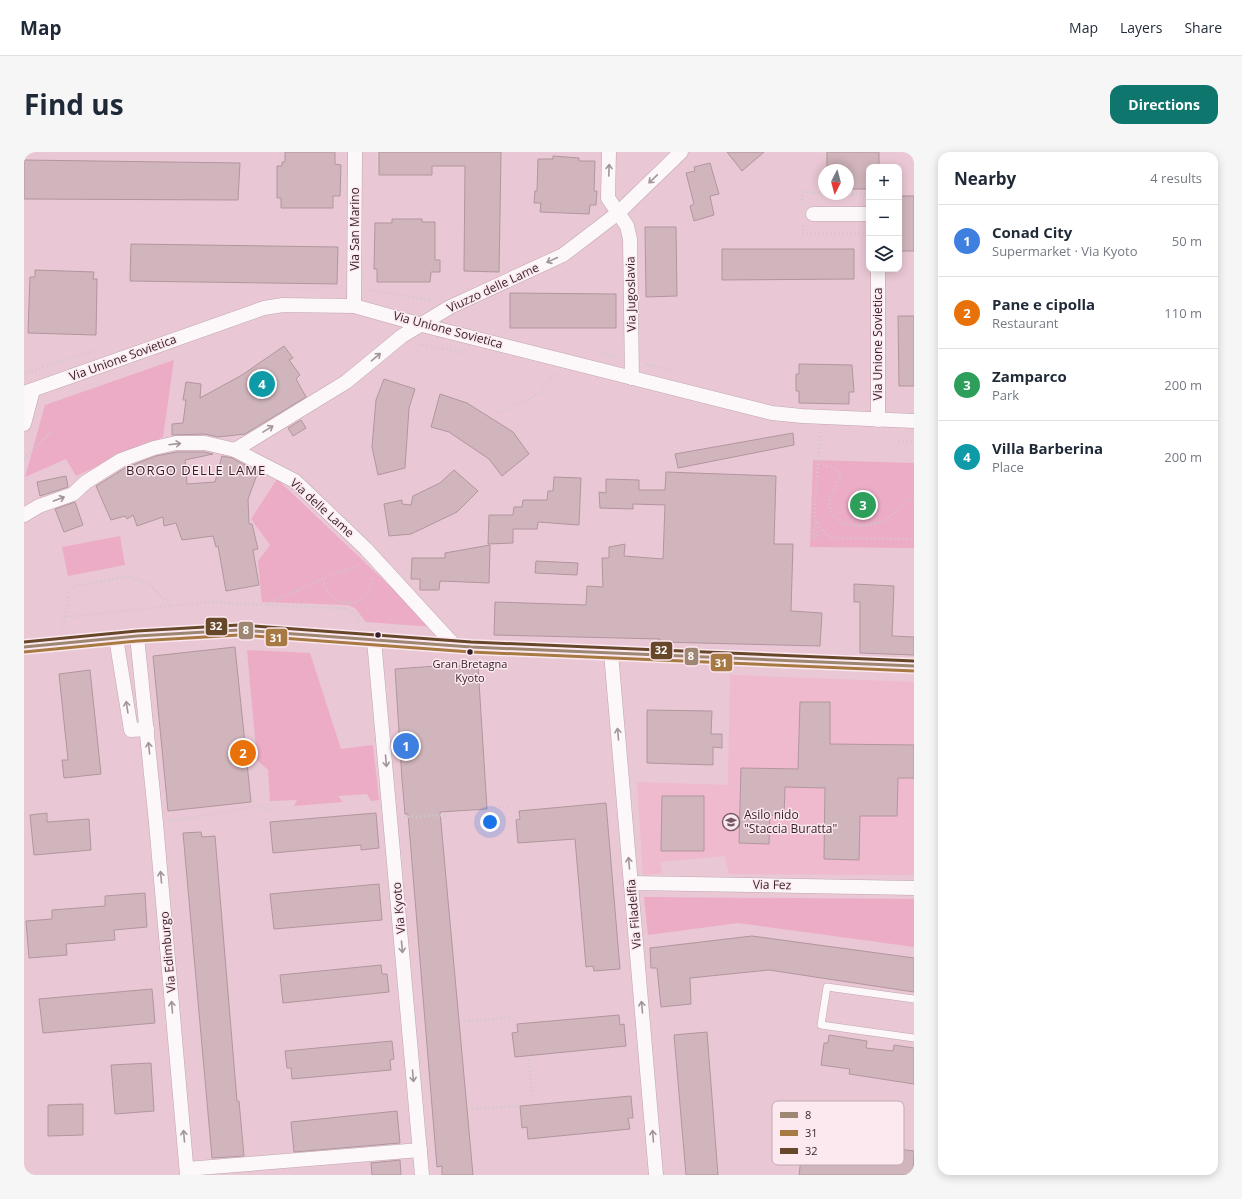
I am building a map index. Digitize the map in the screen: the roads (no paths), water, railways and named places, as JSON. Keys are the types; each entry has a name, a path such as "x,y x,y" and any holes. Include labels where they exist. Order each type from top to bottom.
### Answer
{"street":[{"name":"Via San Marino","path":"354,306 355,152"},
{"name":"Via Jugoslavia","path":"609,152 608,198 627,226 630,239 632,378"},
{"name":"Viuzzo delle Lame","path":"235,450 346,382 402,336 450,307 563,255 618,213 681,152"},
{"path":"806,213 866,214"},
{"name":"Via Unione Sovietica","path":"873,272 878,420"},
{"name":"Via Unione Sovietica","path":"28,391 264,308 283,305 354,306 422,325 772,413 802,416 914,421"},
{"path":"24,424 28,391"},
{"name":"Via delle Lame","path":"24,515 39,506 73,494 86,482 121,460 154,448 183,443 205,443 235,450 295,482 370,557 455,646"},
{"path":"24,647 137,636 239,630 455,646 914,666"},
{"name":"Via Edimburgo","path":"137,636 156,823 187,1172"},
{"path":"116,638 131,730 146,729"},
{"name":"Via Kyoto","path":"374,640 422,1175"},
{"name":"Via Filadelfia","path":"611,653 656,1175"},
{"name":"Via Fez","path":"631,883 914,888"},
{"path":"187,1172 420,1150"}],"lane":[{"path":"914,999 827,987 821,1025 914,1038"}],"place":[{"name":"Villa Barberina","path":"262,384"},
{"name":"Zamparco","path":"863,505"},
{"name":"Gran Bretagna Kyoto","path":"470,652"},
{"name":"Conad City","path":"406,746"},
{"name":"Pane e cipolla","path":"243,753"},
{"name":"Asilo nido \"Staccia Buratta\"","path":"731,822"}],"district":[{"name":"BORGO DELLE LAME","path":"196,470"}]}
